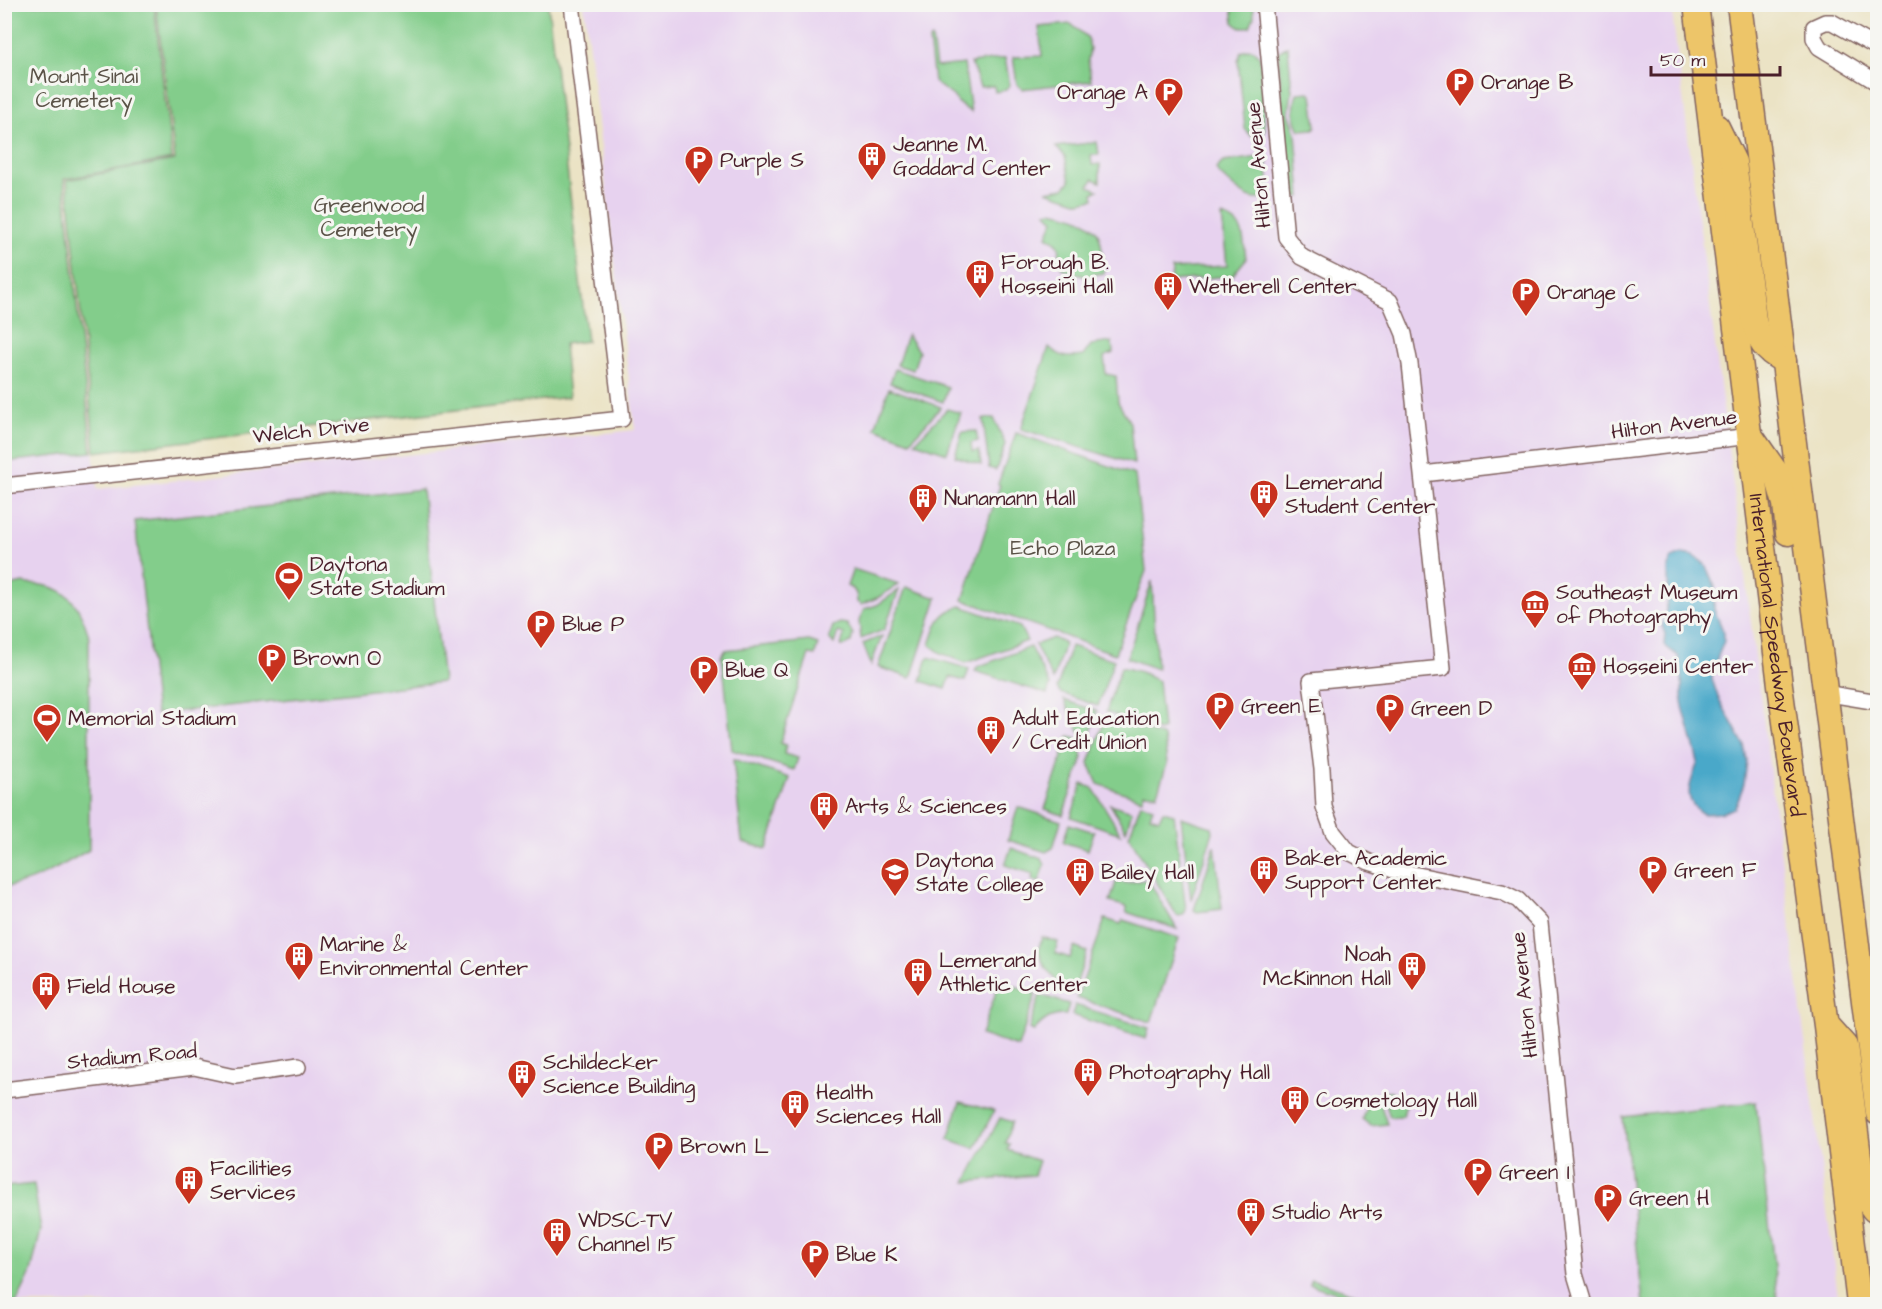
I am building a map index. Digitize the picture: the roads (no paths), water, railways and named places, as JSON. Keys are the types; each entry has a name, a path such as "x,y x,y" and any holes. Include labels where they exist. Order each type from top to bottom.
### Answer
{"main road":[{"name":"International Speedway Boulevard","path":"1696,4 1780,685 1826,1026 1858,1305"},
{"name":"International Speedway Boulevard","path":"1739,4 1878,1113"},
{"path":"1710,115 1731,152 1734,162 1757,334 1763,347 1784,361"},
{"path":"1751,436 1776,472 1785,504 1803,662 1824,693"},
{"path":"1826,1026 1845,1046 1864,1196 1878,1212"}],"street":[{"name":"Welch Drive","path":"4,486 622,418 572,4"},
{"name":"Hilton Avenue","path":"1264,4 1286,237 1302,257 1390,302 1404,334 1423,474 1443,668 1311,681 1322,769 1324,807 1333,832 1349,852 1393,870 1502,892 1518,900 1540,923 1574,1262 1584,1305"},
{"path":"1878,48 1832,22 1825,22 1814,27 1814,38 1819,47 1878,83"},
{"name":"Hilton Avenue","path":"1423,474 1751,436"},
{"path":"1824,693 1878,702"},
{"name":"Stadium Road","path":"4,1090 194,1067 235,1076 298,1067"}],"water":[{"path":"1682,554 1694,556 1705,564 1715,587 1714,609 1724,633 1724,641 1713,669 1712,679 1718,697 1744,745 1747,761 1744,784 1735,808 1721,813 1703,814 1696,809 1689,797 1698,762 1682,703 1682,677 1678,656 1664,645 1665,634 1662,626 1668,601 1668,567 1672,558"}],"place":[{"name":"Orange B","path":"1460,108"},
{"name":"Orange A","path":"1169,118"},
{"name":"Jeanne M. Goddard Center","path":"872,182"},
{"name":"Purple S","path":"699,186"},
{"name":"Forough B. Hosseini Hall","path":"980,300"},
{"name":"Wetherell Center","path":"1168,312"},
{"name":"Orange C","path":"1526,318"},
{"name":"Lemerand Student Center","path":"1264,520"},
{"name":"Nunamann Hall","path":"923,524"},
{"name":"Daytona State Stadium","path":"289,602"},
{"name":"Southeast Museum of Photography","path":"1535,630"},
{"name":"Blue P","path":"541,650"},
{"name":"Brown O","path":"272,684"},
{"name":"Hosseini Center","path":"1582,692"},
{"name":"Blue Q","path":"704,696"},
{"name":"Green E","path":"1220,732"},
{"name":"Green D","path":"1390,734"},
{"name":"Memorial Stadium","path":"47,744"},
{"name":"Adult Education / Credit Union","path":"991,756"},
{"name":"Arts & Sciences","path":"824,832"},
{"name":"Baker Academic Support Center","path":"1264,896"},
{"name":"Green F","path":"1653,896"},
{"name":"Daytona State College","path":"895,898"},
{"name":"Bailey Hall","path":"1080,898"},
{"name":"Marine & Environmental Center","path":"299,982"},
{"name":"Noah McKinnon Hall","path":"1412,992"},
{"name":"Lemerand Athletic Center","path":"918,998"},
{"name":"Field House","path":"46,1012"},
{"name":"Photography Hall","path":"1088,1098"},
{"name":"Schildecker Science Building","path":"522,1100"},
{"name":"Cosmetology Hall","path":"1295,1126"},
{"name":"Health Sciences Hall","path":"795,1130"},
{"name":"Brown L","path":"659,1172"},
{"name":"Green I","path":"1478,1198"},
{"name":"Facilities Services","path":"189,1206"},
{"name":"Green H","path":"1608,1224"},
{"name":"Studio Arts","path":"1251,1238"},
{"name":"WDSC-TV Channel 15","path":"557,1258"},
{"name":"Blue K","path":"815,1280"}],"park label":[{"name":"Mount Sinai Cemetery","path":"84,88"},
{"name":"Greenwood Cemetery","path":"369,217"},
{"name":"Echo Plaza","path":"1063,548"}]}
